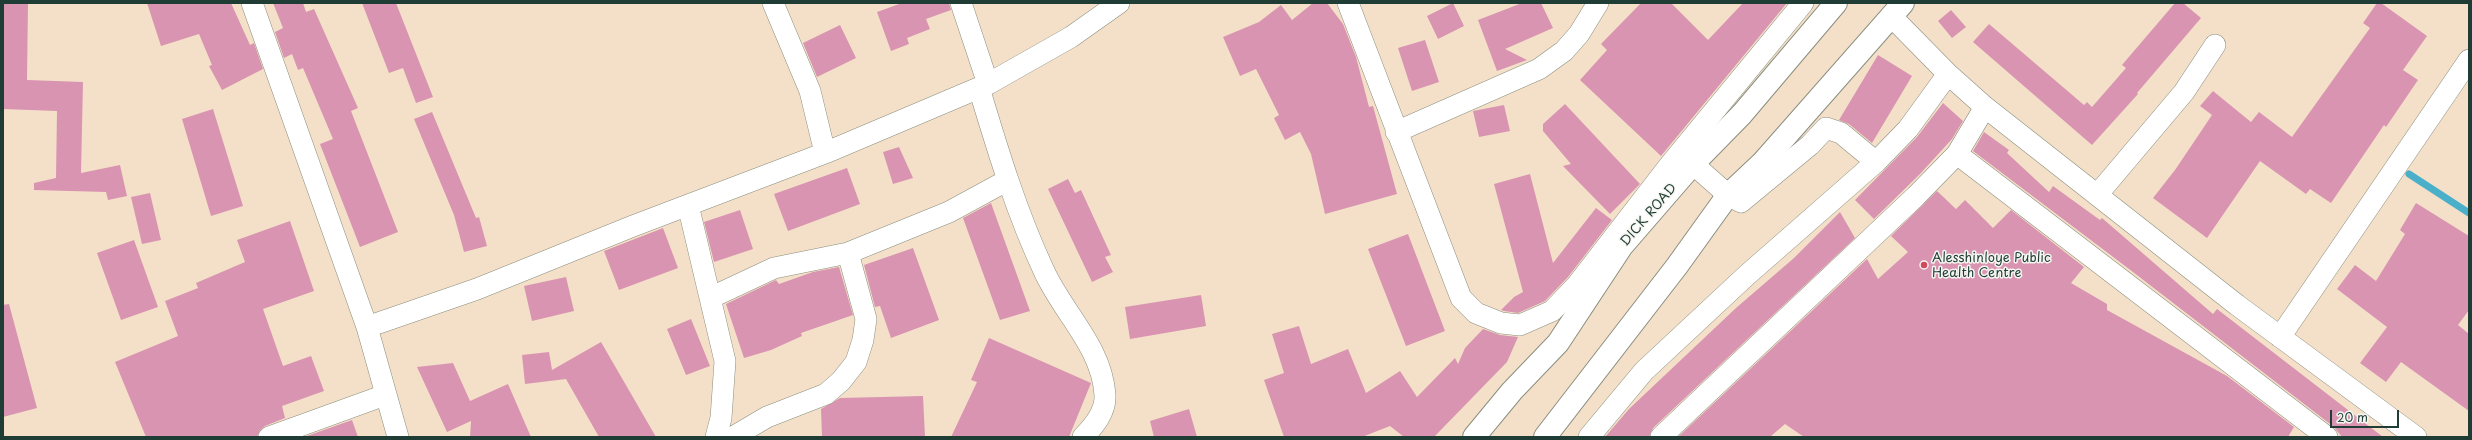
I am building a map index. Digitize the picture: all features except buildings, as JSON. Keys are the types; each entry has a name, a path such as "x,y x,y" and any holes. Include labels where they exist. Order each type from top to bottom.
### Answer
{"main road":[{"name":"DICK ROAD","path":"1474,437 1512,391 1558,343 1622,246 1693,164 1742,114 1836,3"},
{"path":"1545,437 1677,266 1728,195 1764,162 1897,10"}],"street":[{"path":"252,3 367,327 398,437"},
{"path":"773,3 810,91 825,153"},
{"path":"961,3 984,86 1006,181 1045,273 1092,349 1101,375 1105,396 1103,407 1095,425 1083,437"},
{"path":"367,327 477,289 688,205 825,153 984,86 1071,37 1119,3"},
{"path":"1348,3 1396,132 1461,298 1476,313 1501,323 1520,325 1552,311 1577,285 1669,166 1803,3"},
{"path":"1396,132 1539,69 1564,51 1579,34 1598,3"},
{"path":"1897,10 1948,74 1985,108 2280,337 2416,437"},
{"path":"2097,196 2184,92 2215,45"},
{"path":"2280,337 2469,60"},
{"path":"1589,437 1644,371 1747,275 1876,162 1908,129 1948,74"},
{"path":"1661,437 1916,196 1957,154 1985,108"},
{"path":"1693,164 1728,195 1741,202 1810,145 1826,128 1841,133 1876,162"},
{"path":"1957,154 2327,437"},
{"path":"710,298 774,268 848,253 949,212 1006,181"},
{"path":"688,205 726,361 721,418 716,437"},
{"path":"733,437 767,416 826,394 841,381 856,362 863,340 866,319 848,253"},
{"path":"269,437 385,395"}],"waterway":[{"path":"2409,174 2469,213"}],"place":[{"name":"Alesshinloye Public Health Centre","path":"1924,265"}]}
